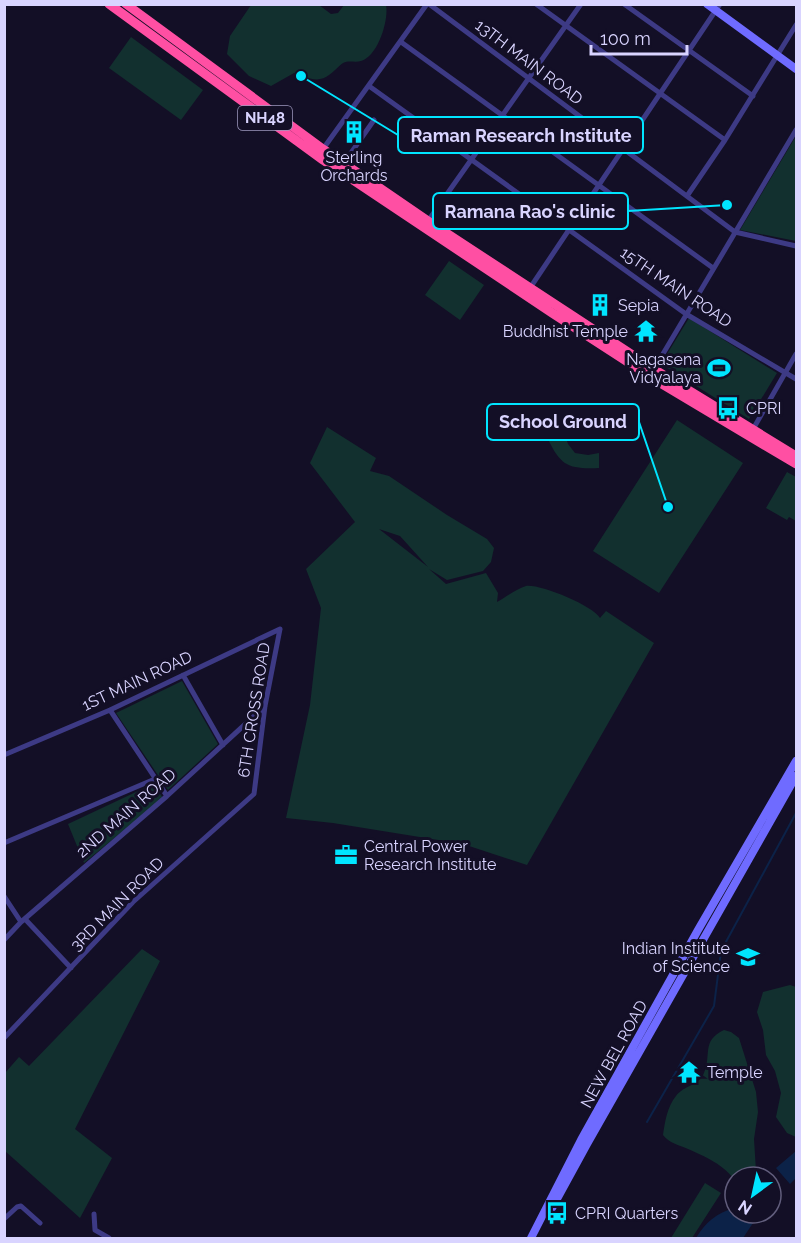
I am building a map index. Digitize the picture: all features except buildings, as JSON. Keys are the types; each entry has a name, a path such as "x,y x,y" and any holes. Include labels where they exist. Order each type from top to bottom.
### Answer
{"highway":[{"name":"NH48","path":"109,4 323,160 552,313 660,382 796,464"},
{"name":"NH48","path":"126,4 323,149 428,221 654,369 796,456"}],"main road":[{"path":"707,4 718,8 796,69"},
{"name":"NEW BEL ROAD","path":"531,1239 581,1140 698,930 796,761"},
{"path":"536,1239 587,1143 796,776"}],"street":[{"path":"323,149 428,4"},
{"name":"13TH MAIN ROAD","path":"428,4 735,231 796,246"},
{"path":"536,4 725,140"},
{"path":"428,221 581,4"},
{"path":"624,4 753,96"},
{"path":"530,288 718,8"},
{"path":"687,196 779,56 796,25"},
{"path":"400,42 713,268"},
{"name":"15TH MAIN ROAD","path":"369,86 686,314 796,379"},
{"path":"344,163 374,120"},
{"path":"654,369 796,130"},
{"path":"752,431 796,354"},
{"name":"1ST MAIN ROAD","path":"4,755 110,710 280,629"},
{"name":"6TH CROSS ROAD","path":"254,794 266,706 280,629"},
{"path":"183,675 223,745"},
{"name":"2ND MAIN ROAD","path":"4,940 23,920 167,796 266,706"},
{"path":"110,710 167,796"},
{"path":"4,843 155,779"},
{"name":"3RD MAIN ROAD","path":"4,1038 133,902 254,794"},
{"path":"4,896 23,920 71,968"},
{"path":"4,1219 21,1206 40,1223"},
{"path":"94,1214 95,1230 109,1239"}],"green space":[{"path":"251,5 319,5 331,14 338,13 344,5 386,5 386,19 381,37 367,58 359,62 343,63 323,78 307,78 294,73 271,86 249,76 227,54 230,36"},
{"path":"131,37 203,90 181,120 109,68"},
{"path":"796,136 796,241 740,230"},
{"path":"449,261 484,285 460,320 425,295"},
{"name":"Nagasena Vidyalaya","path":"689,318 777,373 749,419 661,364"},
{"path":"677,420 743,463 659,593 593,551"},
{"path":"327,427 376,458 370,471 389,476 487,539 494,548 491,562 483,571 447,580 429,569 446,584 486,573 498,593 497,602 526,586 542,588 587,607 600,618 606,611 654,643 527,865 463,844 333,823 286,818 310,705 321,608 306,569 355,522 310,463","holes":["379,529 400,536 428,567"]},
{"path":"563,429 568,444 575,453 588,455 599,453 599,468 574,467 562,461 548,439"},
{"path":"787,472 796,477 796,521 789,517 787,520 766,508"},
{"path":"182,681 218,744 168,790 116,713"},
{"path":"153,784 163,798 84,863 68,824"},
{"path":"142,949 160,961 75,1129 112,1158 80,1218 5,1151 5,1073 19,1057 29,1066"},
{"path":"790,985 796,987 796,1137 787,1133 776,1117 781,1093 775,1071 766,1055 763,1030 757,1012 763,992"},
{"path":"724,1030 739,1038 756,1092 758,1112 754,1139 756,1165 723,1165 723,1168 671,1142 663,1135 670,1105 679,1092 702,1077 710,1043 717,1034"},
{"path":"705,1183 721,1193 692,1238 671,1238"}],"water":[{"path":"796,1151 796,1178 790,1184 783,1176 783,1165 780,1165"},
{"path":"722,1213 723,1225 752,1225 743,1238 696,1238 712,1219"}],"waterway":[{"path":"647,1122 714,1006 721,951 796,813"}],"place":[{"name":"Raman Research Institute","path":"301,76"},
{"name":"Sterling Orchards","path":"354,132"},
{"name":"Ramana Rao's clinic","path":"727,205"},
{"name":"Sepia","path":"600,305"},
{"name":"Buddhist Temple","path":"646,331"},
{"name":"Nagasena Vidyalaya","path":"719,368"},
{"name":"CPRI","path":"728,408"},
{"name":"School Ground","path":"668,507"},
{"name":"Central Power Research Institute","path":"346,855"},
{"name":"Indian Institute of Science","path":"748,957"},
{"name":"Temple","path":"689,1072"},
{"name":"CPRI Quarters","path":"557,1213"}]}
